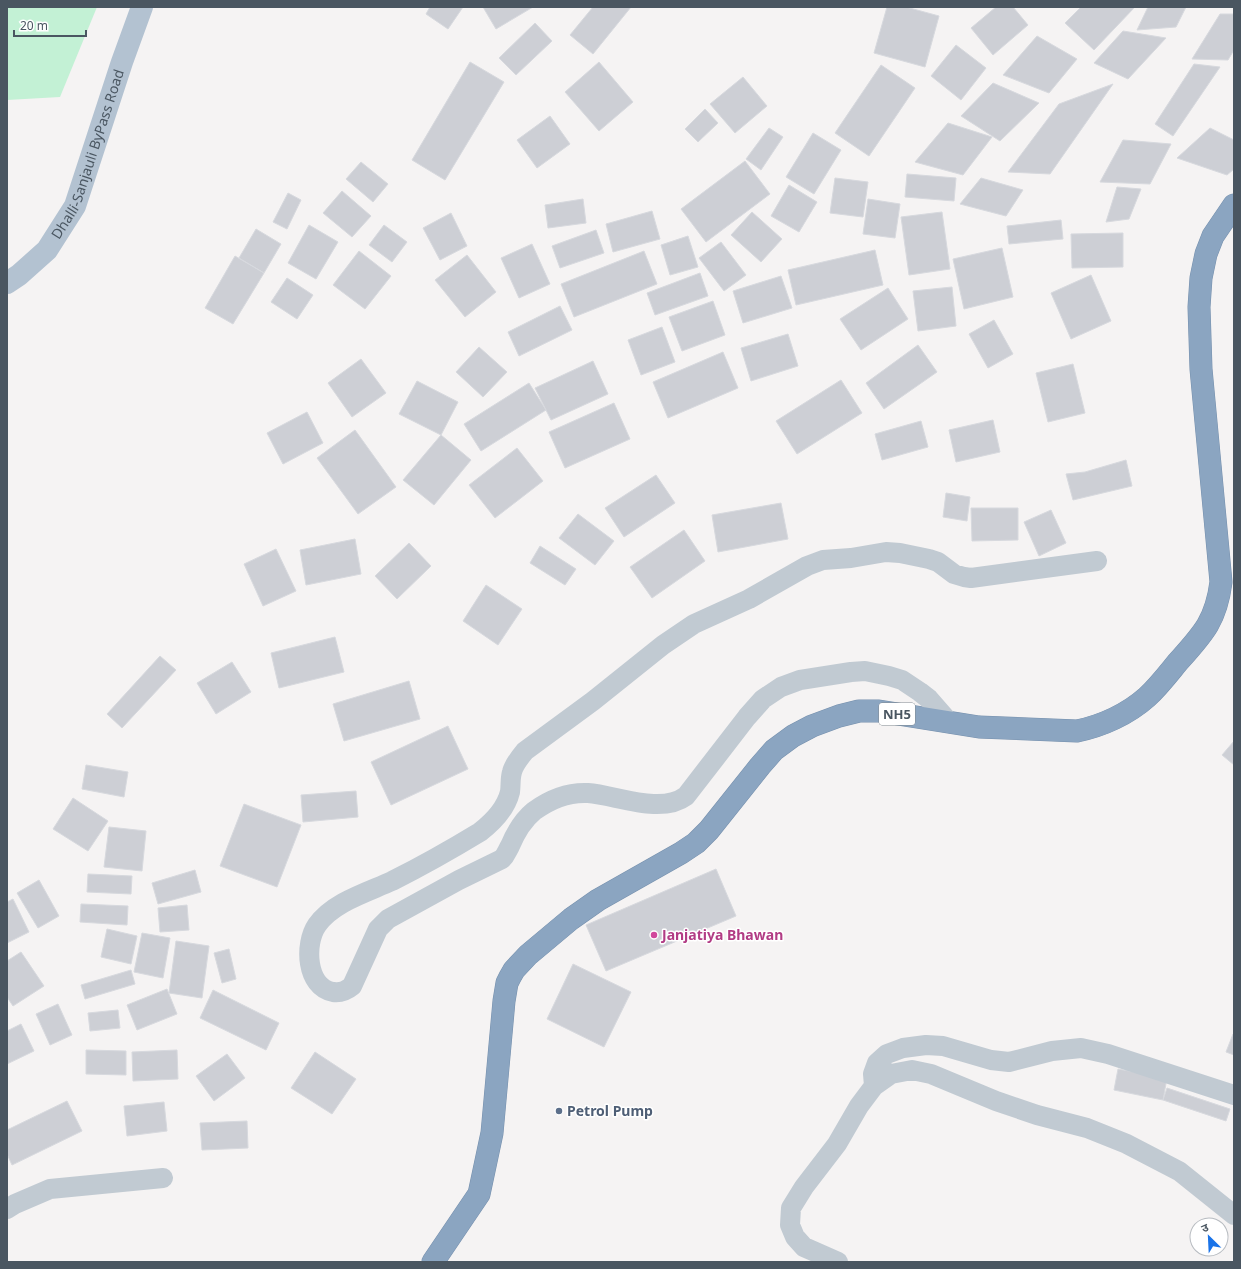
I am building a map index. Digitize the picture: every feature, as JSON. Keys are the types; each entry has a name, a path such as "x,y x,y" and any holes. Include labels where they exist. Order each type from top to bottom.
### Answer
{"highway":[{"name":"NH5","path":"433,1262 479,1194 492,1133 506,989 507,983 514,970 528,955 571,919 598,900 696,843 774,750 793,736 812,726 839,716 859,711 879,711 979,727 1077,731 1090,729 1126,712 1148,696 1200,637 1211,622 1218,603 1221,582 1201,369 1199,307 1201,278 1206,254 1213,236 1234,205"}],"main road":[{"name":"Dhalli-Sanjauli ByPass Road","path":"7,283 19,275 47,250 75,206 122,62 142,7"}],"street":[{"path":"950,723 929,699 911,685 902,680 878,673 865,671 851,672 800,680 787,685 769,695 759,704 686,796 682,799 669,804 662,804 638,802 588,793 557,798 533,812 519,829 506,855 502,859 459,880 402,911 384,923 378,929 352,986 347,991 329,991 318,984 314,976 308,955 310,940 316,926 327,914 364,892 392,881 480,832 491,823 503,807 510,792 512,772 517,761 525,751 593,701 663,645 694,624 749,600 796,572 823,560 851,558 886,552 900,553 938,562 954,574 971,578 1097,561"},
{"path":"874,1086 873,1074 878,1063 887,1054 903,1048 926,1045 943,1046 991,1060 1009,1062 1052,1051 1081,1048 1108,1054 1234,1094"},
{"path":"838,1262 804,1247 795,1237 790,1225 791,1208 804,1187 837,1144 859,1106 874,1086 891,1074 912,1070 931,1074 996,1101 1086,1128 1127,1144 1178,1171 1234,1215"},
{"path":"7,1209 21,1201 50,1189 163,1178"}],"green space":[{"path":"7,7 97,7 60,97 7,100"}],"building":[{"path":"430,7 463,7 448,29 426,14"},
{"path":"483,7 533,7 496,29"},
{"path":"593,7 631,7 593,54 570,35"},
{"path":"887,7 906,7 939,16 925,67 874,53"},
{"path":"996,7 1013,7 1028,25 993,55 971,28"},
{"path":"1081,7 1134,8 1094,50 1065,23"},
{"path":"1148,7 1186,7 1176,27 1137,30"},
{"path":"1220,14 1234,14 1234,50 1228,60 1192,59"},
{"path":"535,23 552,41 516,75 499,58"},
{"path":"1123,31 1166,38 1128,79 1094,63"},
{"path":"1037,36 1077,59 1049,93 1003,75"},
{"path":"956,45 986,68 961,100 931,76"},
{"path":"470,62 504,82 445,180 412,160"},
{"path":"599,62 633,102 599,131 565,92"},
{"path":"1194,64 1220,67 1173,136 1155,124"},
{"path":"881,65 915,88 869,156 835,133"},
{"path":"743,77 767,106 735,133 710,104"},
{"path":"993,83 1039,103 1000,141 961,116"},
{"path":"1113,84 1050,174 1008,172 1059,104"},
{"path":"705,109 718,123 698,142 685,129"},
{"path":"550,116 570,144 537,168 517,140"},
{"path":"948,123 992,137 963,175 915,162"},
{"path":"769,128 783,137 761,170 746,159"},
{"path":"1210,128 1234,140 1234,169 1227,175 1177,158"},
{"path":"813,133 841,150 814,194 786,177"},
{"path":"1123,140 1171,144 1150,184 1100,182"},
{"path":"745,161 770,194 706,242 681,209"},
{"path":"361,162 388,184 373,202 346,179"},
{"path":"907,174 956,178 954,201 905,197"},
{"path":"835,178 868,182 863,217 830,213"},
{"path":"981,178 1023,190 1006,216 960,204"},
{"path":"789,185 817,202 799,232 771,216"},
{"path":"1117,187 1141,189 1129,219 1106,222"},
{"path":"342,191 371,216 352,237 323,213"},
{"path":"288,193 301,200 287,229 273,222"},
{"path":"583,199 586,223 548,228 545,205"},
{"path":"868,199 900,204 895,238 863,234"},
{"path":"652,211 660,239 613,252 606,224"},
{"path":"752,212 782,239 761,262 731,235"},
{"path":"942,212 950,269 909,275 901,217"},
{"path":"451,213 467,246 440,260 423,228"},
{"path":"1061,220 1063,239 1009,244 1007,226"},
{"path":"309,225 338,242 316,279 288,263"},
{"path":"384,225 407,242 392,262 369,245"},
{"path":"256,229 281,244 264,273 239,258"},
{"path":"596,230 604,253 560,268 552,246"},
{"path":"1123,233 1123,267 1072,268 1071,234"},
{"path":"688,236 698,267 670,275 661,245"},
{"path":"721,242 746,275 724,291 699,258"},
{"path":"532,244 550,284 519,298 501,258"},
{"path":"1002,248 1013,297 964,309 953,259"},
{"path":"875,250 883,285 796,305 788,270"},
{"path":"359,251 391,276 365,309 333,285"},
{"path":"644,251 657,284 574,317 561,284"},
{"path":"467,255 496,292 465,317 435,280"},
{"path":"235,256 264,273 233,324 205,308"},
{"path":"700,273 708,296 655,315 647,293"},
{"path":"1091,275 1111,321 1071,339 1051,293"},
{"path":"781,276 792,308 743,323 733,291"},
{"path":"287,278 313,295 297,319 271,302"},
{"path":"952,287 956,326 918,331 913,291"},
{"path":"888,288 908,319 861,350 840,319"},
{"path":"713,301 725,335 682,351 669,317"},
{"path":"560,306 572,330 519,356 508,332"},
{"path":"994,320 1013,354 988,368 969,334"},
{"path":"662,327 675,362 641,375 628,340"},
{"path":"788,334 798,366 751,381 741,348"},
{"path":"918,345 937,372 884,409 866,383"},
{"path":"479,347 507,372 483,397 456,372"},
{"path":"723,352 738,388 668,418 653,382"},
{"path":"361,359 386,393 352,417 328,383"},
{"path":"593,361 608,394 551,420 535,388"},
{"path":"1073,364 1085,413 1048,422 1036,373"},
{"path":"841,380 862,413 797,454 776,421"},
{"path":"417,381 458,402 441,435 399,414"},
{"path":"529,383 546,410 481,451 464,424"},
{"path":"614,403 630,439 565,468 549,432"},
{"path":"307,412 323,443 283,464 267,433"},
{"path":"993,420 1000,452 956,462 949,430"},
{"path":"921,421 928,447 882,460 875,434"},
{"path":"355,430 396,487 358,514 317,458"},
{"path":"441,435 471,460 434,505 403,480"},
{"path":"517,448 543,481 495,518 469,485"},
{"path":"1126,460 1132,486 1073,500 1066,474 1085,472"},
{"path":"656,475 675,503 624,537 605,508"},
{"path":"946,493 970,497 967,521 943,517"},
{"path":"781,503 788,539 718,552 712,515"},
{"path":"971,508 1018,508 1018,540 972,541"},
{"path":"1051,510 1066,543 1039,556 1024,522"},
{"path":"578,514 614,541 595,565 559,538"},
{"path":"684,530 705,561 652,598 630,567"},
{"path":"355,539 361,574 306,585 300,550"},
{"path":"409,543 431,566 397,599 375,576"},
{"path":"540,546 576,569 565,585 530,563"},
{"path":"276,549 296,591 263,606 244,564"},
{"path":"486,585 522,609 498,645 463,621"},
{"path":"335,637 344,672 279,688 271,653"},
{"path":"160,656 176,670 122,728 107,714"},
{"path":"232,662 251,692 216,714 197,683"},
{"path":"409,681 420,719 344,741 333,704"},
{"path":"448,726 468,769 391,805 371,762"},
{"path":"1234,741 1234,765 1222,755"},
{"path":"86,765 128,772 124,797 82,789"},
{"path":"356,791 358,817 303,822 301,795"},
{"path":"73,798 108,821 88,851 53,829"},
{"path":"244,804 301,825 277,887 220,866"},
{"path":"109,827 146,831 142,871 104,867"},
{"path":"716,869 736,916 606,971 586,925"},
{"path":"195,870 201,892 158,904 152,883"},
{"path":"88,874 132,876 131,894 87,892"},
{"path":"39,880 59,916 38,928 17,893"},
{"path":"13,899 29,932 7,943 7,902"},
{"path":"81,904 128,906 127,925 80,922"},
{"path":"187,905 189,930 160,932 158,908"},
{"path":"107,929 137,936 131,964 101,957"},
{"path":"142,933 170,938 163,978 134,972"},
{"path":"176,941 209,946 202,998 169,993"},
{"path":"229,949 236,979 222,983 214,953"},
{"path":"21,952 44,986 13,1006 7,997 7,961"},
{"path":"573,964 631,992 604,1047 547,1019"},
{"path":"131,970 135,984 85,999 81,985"},
{"path":"167,989 177,1014 137,1030 127,1005"},
{"path":"213,990 279,1023 266,1050 200,1018"},
{"path":"58,1004 72,1035 50,1045 36,1014"},
{"path":"118,1010 120,1028 90,1031 88,1013"},
{"path":"21,1024 34,1051 7,1064 7,1031"},
{"path":"1233,1034 1234,1035 1234,1055 1226,1052"},
{"path":"86,1050 126,1051 126,1075 86,1074"},
{"path":"177,1050 178,1079 133,1081 132,1052"},
{"path":"315,1052 356,1079 332,1114 291,1088"},
{"path":"227,1054 245,1078 214,1101 196,1076"},
{"path":"1118,1069 1167,1078 1163,1100 1114,1090"},
{"path":"1167,1088 1230,1109 1226,1121 1163,1100"},
{"path":"67,1101 82,1131 12,1165 7,1154 7,1130"},
{"path":"164,1102 167,1131 127,1136 124,1106"},
{"path":"247,1121 248,1148 202,1150 200,1123"}],"place":[{"name":"Janjatiya Bhawan","path":"654,935"},
{"name":"Petrol Pump","path":"559,1111"}]}
